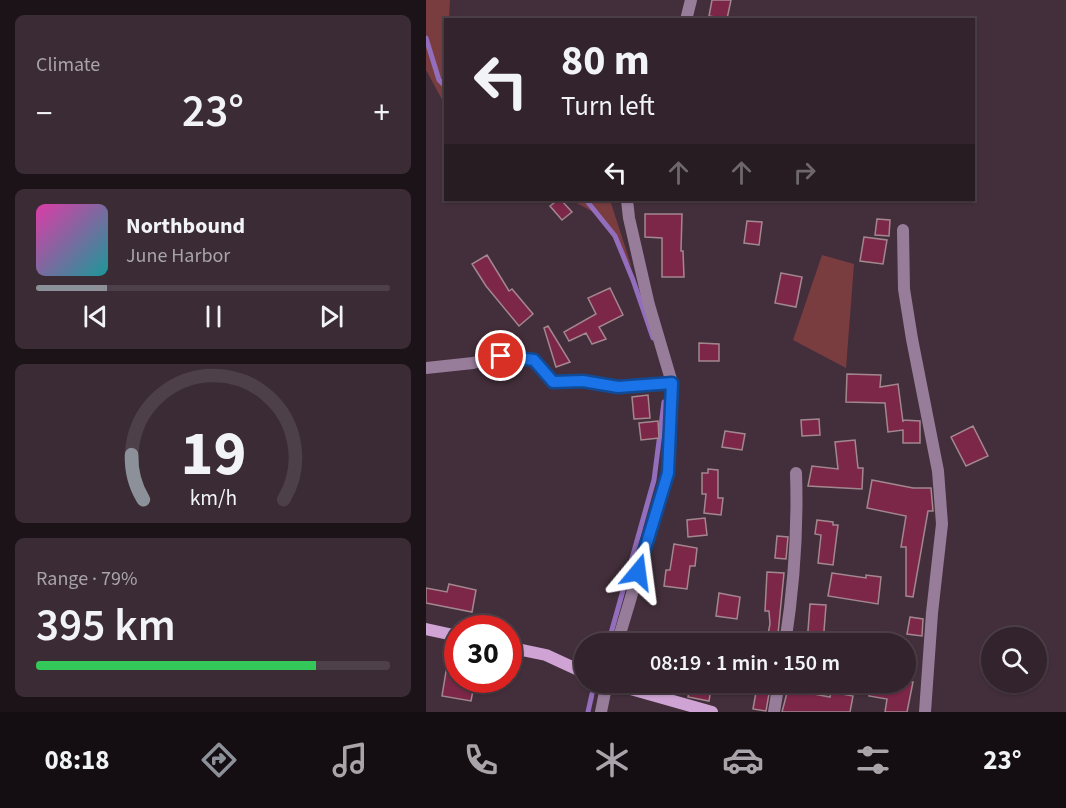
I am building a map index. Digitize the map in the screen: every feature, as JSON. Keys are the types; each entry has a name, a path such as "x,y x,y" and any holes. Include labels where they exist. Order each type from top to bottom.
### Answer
{"street":[{"path":"686,18 691,0"},
{"path":"620,633 668,473 672,383 649,305 627,201"},
{"path":"903,230 904,289 938,471 942,524 932,613 925,712"},
{"path":"426,368 473,363 501,356 519,356 534,360 553,382 583,381 618,387 672,383"},
{"path":"787,633 798,530 796,473"},
{"path":"426,629 444,633"},
{"path":"522,650 546,655 574,668"},
{"path":"601,712 605,693"},
{"path":"643,693 712,712"},
{"path":"774,712 777,693"}],"shaded area":[{"path":"426,0 450,0 449,18 444,18 444,103 426,70"},
{"path":"573,201 610,201 632,268 599,215"},
{"path":"822,255 854,264 846,368 793,340"}],"building":[{"path":"712,0 731,0 727,18 709,16"},
{"path":"557,201 562,201 572,212 562,220 550,206"},
{"path":"645,214 682,214 681,251 683,251 684,277 662,277 662,238 645,237"},
{"path":"877,219 890,220 889,236 875,235"},
{"path":"747,221 762,222 759,245 744,243"},
{"path":"864,237 887,240 883,264 860,261"},
{"path":"487,255 509,291 512,289 533,314 519,326 486,286 472,264"},
{"path":"781,273 802,277 796,307 775,303"},
{"path":"610,288 623,315 599,327 606,339 592,344 586,333 569,341 564,332 596,314 588,298"},
{"path":"548,326 570,362 556,367 544,328"},
{"path":"699,343 719,344 719,361 699,361"},
{"path":"847,374 881,375 880,387 898,384 903,422 903,420 920,421 920,443 903,443 903,430 888,432 885,403 846,402"},
{"path":"648,395 650,418 634,419 632,397"},
{"path":"819,419 820,435 802,436 801,420"},
{"path":"658,421 659,438 641,440 639,423"},
{"path":"973,426 988,456 966,466 951,437"},
{"path":"725,431 745,434 742,450 722,447"},
{"path":"855,440 858,468 863,468 862,489 808,486 812,466 838,469 835,442"},
{"path":"708,469 718,470 718,498 723,498 721,515 704,513 706,494 702,494 702,473 708,473"},
{"path":"872,480 913,488 931,488 933,511 928,511 913,597 906,596 906,547 901,547 906,516 867,508"},
{"path":"705,518 707,535 688,537 687,520"},
{"path":"817,520 838,525 833,565 818,563 821,535 815,534"},
{"path":"777,536 788,537 786,559 775,558"},
{"path":"674,544 697,548 695,566 690,566 687,589 664,586 666,570 670,570"},
{"path":"767,572 784,573 778,633 768,633 769,611 765,611"},
{"path":"832,573 866,578 866,575 881,577 878,604 828,596"},
{"path":"449,584 476,590 472,612 426,603 426,588 447,592"},
{"path":"719,593 740,597 737,619 716,616"},
{"path":"810,604 826,605 824,633 808,633"},
{"path":"910,617 923,619 922,636 907,633"},
{"path":"444,684 444,693 473,693 471,701 442,696"},
{"path":"689,693 710,693 709,701 688,697"},
{"path":"756,693 769,694 766,711 753,709"},
{"path":"787,693 809,693 830,697 831,693 836,693 853,696 850,712 782,712"},
{"path":"869,693 911,693 907,712 885,712 887,699 869,696"}],"waterway":[{"path":"426,38 439,80 444,85"},
{"path":"587,201 615,236 653,338"},
{"path":"611,633 654,480 664,402"},
{"path":"588,712 592,694"}],"route":[{"path":"501,356 519,356 534,360 547,378 553,382 583,381 618,387 672,383 668,473 638,572"}]}
